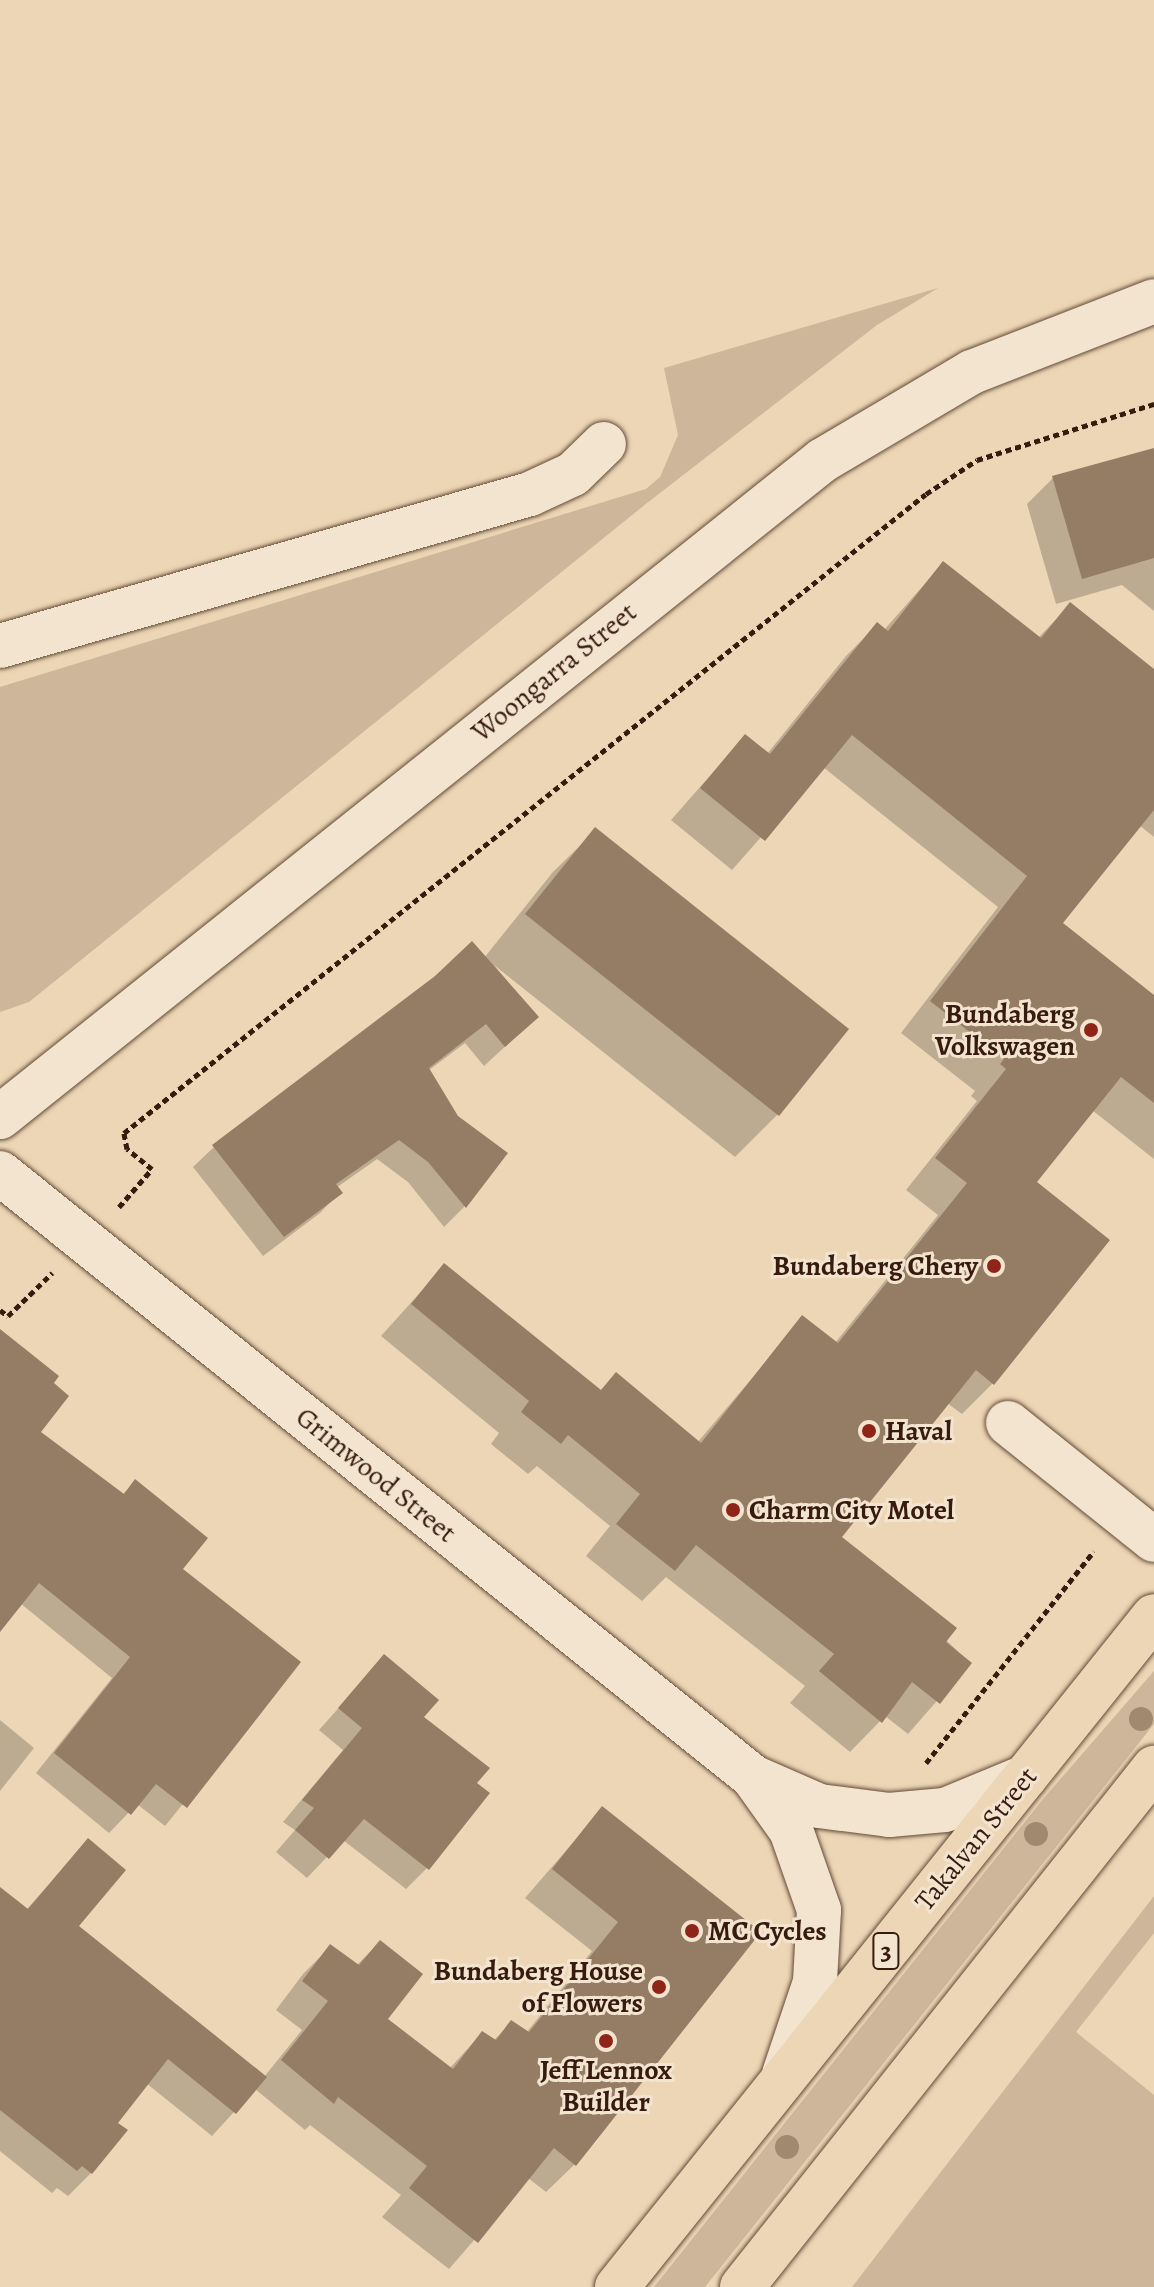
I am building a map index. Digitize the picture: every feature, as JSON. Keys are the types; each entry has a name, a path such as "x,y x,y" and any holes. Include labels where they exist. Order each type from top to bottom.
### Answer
{"highway":[{"name":"Takalvan Street","path":"617,2287 1154,1616"},
{"path":"742,2287 1154,1768"}],"street":[{"name":"Woongarra Street","path":"0,1117 823,460 972,372 1154,301"},
{"path":"0,646 530,494 573,474 604,444"},
{"name":"Grimwood Street","path":"0,1173 753,1777 819,1806 889,1815 945,1810 1025,1777"},
{"path":"1008,1423 1138,1527"},
{"name":"Grimwood Street","path":"753,1777 791,1830 819,1910 815,1982 781,2082"}],"path":[{"path":"0,1310 8,1316 85,1241 152,1169 127,1149 124,1133 914,503 977,460 1154,404"},
{"path":"918,1773 1138,1527"}],"shaded area":[{"path":"938,288 877,325 647,503 29,1002 0,1012 0,687 646,489 660,477 678,435 664,368"},
{"path":"1154,1671 1154,1724 705,2287 654,2287 1044,1798"},
{"path":"1154,1896 1154,1933 1076,2032 1154,2095 1154,2287 852,2287"}],"building":[{"path":"1154,448 1154,558 1082,579 1052,476"},
{"path":"943,561 1041,638 1070,602 1154,669 1154,810 1063,923 1154,995 1154,1103 1121,1077 1037,1182 1110,1240 994,1385 976,1370 842,1537 957,1628 946,1642 972,1663 940,1704 912,1682 882,1723 819,1671 834,1654 696,1545 675,1571 616,1524 640,1494 568,1435 561,1444 521,1412 529,1401 411,1304 444,1263 601,1390 616,1372 701,1443 802,1315 838,1343 967,1183 935,1158 1006,1069 1000,1064 1004,1059 930,1001 1027,876 852,735 765,841 700,788 745,734 770,754 877,622 888,631"},
{"path":"595,827 849,1029 779,1116 525,914"},
{"path":"472,941 539,1017 505,1047 486,1024 429,1068 458,1116 508,1153 466,1208 428,1162 399,1140 336,1184 343,1193 284,1237 212,1145 435,976"},
{"path":"0,1329 59,1376 54,1383 69,1396 41,1432 124,1494 135,1479 208,1538 183,1569 301,1662 187,1808 156,1784 131,1815 54,1753 130,1657 39,1583 0,1632"},
{"path":"384,1654 439,1700 424,1717 490,1768 477,1783 490,1793 429,1870 364,1819 329,1859 295,1830 314,1808 302,1800 362,1728 338,1708"},
{"path":"602,1806 761,1932 576,2166 554,2148 478,2243 409,2188 427,2166 338,2097 334,2104 281,2060 328,2001 302,1981 330,1944 359,1965 380,1940 423,1974 388,2019 453,2069 482,2031 496,2040 511,2020 529,2032 618,1922 552,1869"},
{"path":"88,1838 126,1870 79,1926 267,2077 236,2114 168,2059 118,2123 128,2130 92,2174 82,2166 77,2171 0,2110 0,1887 28,1909"}],"place":[{"name":"Bundaberg Volkswagen","path":"1091,1030"},
{"name":"Bundaberg Chery","path":"994,1266"},
{"name":"Haval","path":"869,1431"},
{"name":"Charm City Motel","path":"733,1510"},
{"name":"MC Cycles","path":"692,1931"},
{"name":"Bundaberg House of Flowers","path":"659,1987"},
{"name":"Jeff Lennox Builder","path":"606,2041"}]}
